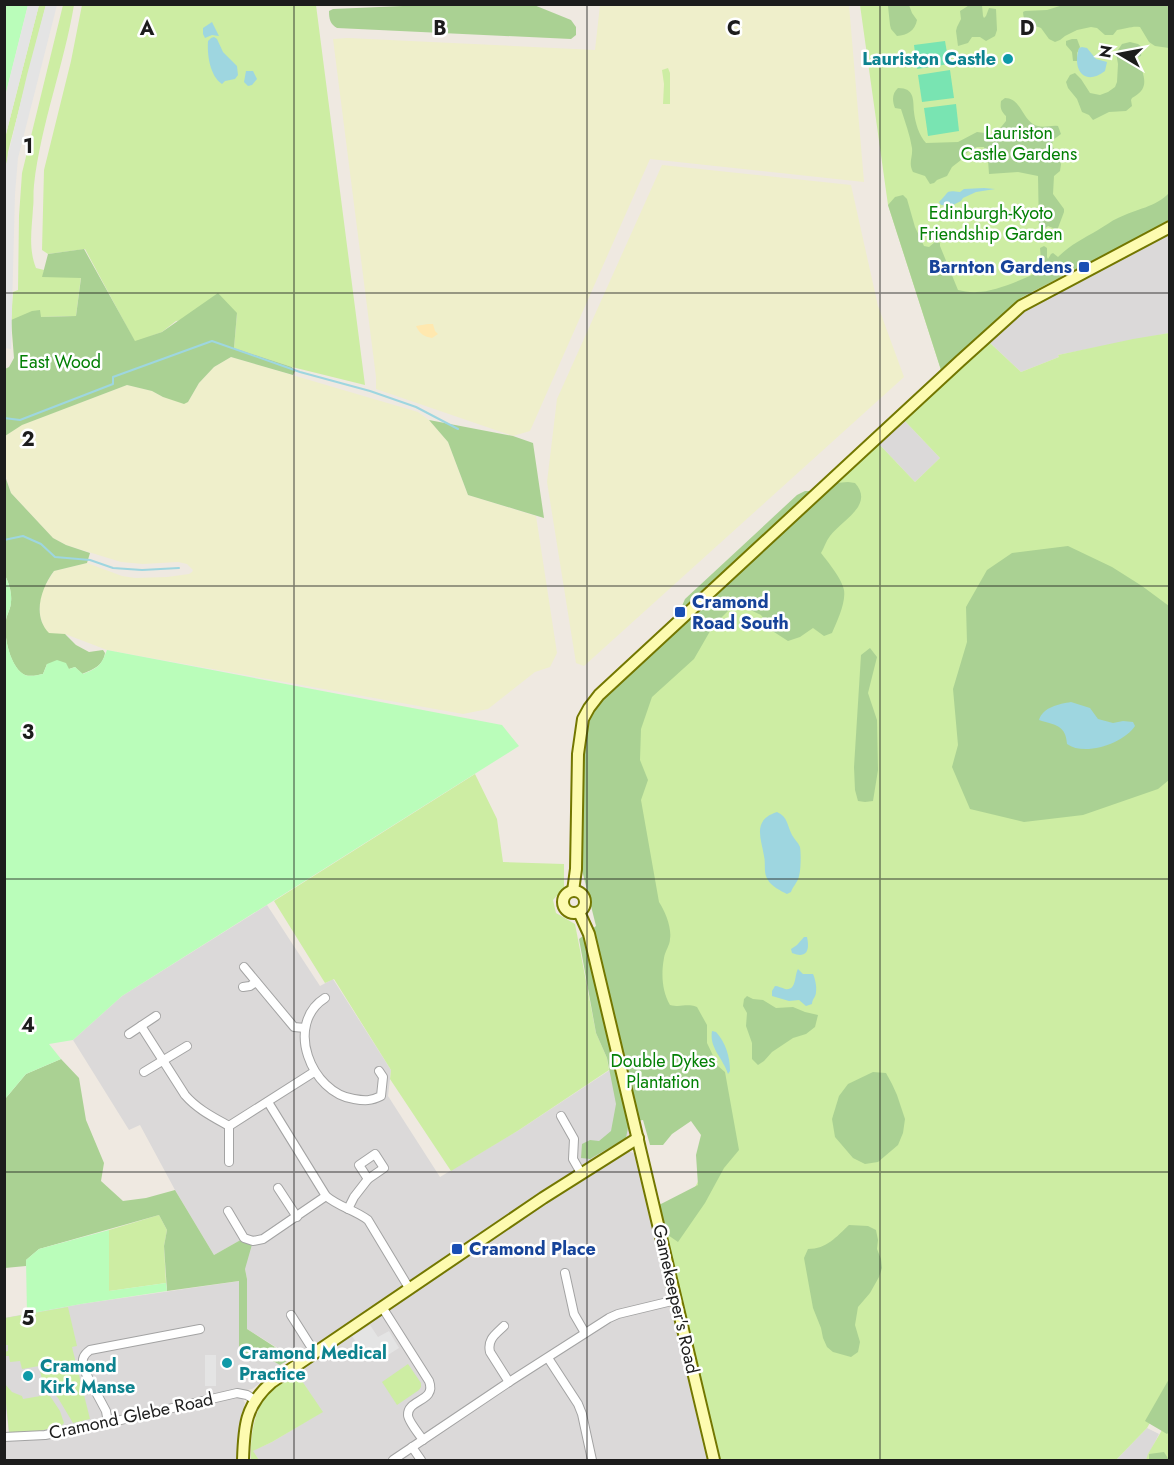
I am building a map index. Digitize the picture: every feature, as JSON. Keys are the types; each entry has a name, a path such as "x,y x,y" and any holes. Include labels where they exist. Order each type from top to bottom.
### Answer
{"street":[{"path":"573,891 576,869 578,754 583,719 599,695 1021,306 1170,227"},
{"path":"573,891 579,892 585,900 585,906 575,913 570,912 564,906 565,897 573,891"},
{"name":"Gamekeeper's Road","path":"579,912 589,934 714,1461"},
{"path":"244,967 294,1027 304,1028"},
{"path":"243,987 256,982"},
{"path":"325,998 313,1007 304,1028 305,1048 314,1072 327,1088 341,1096 368,1101 381,1096 383,1077 379,1071"},
{"path":"129,1034 156,1016"},
{"path":"141,1026 191,1102 229,1126"},
{"path":"144,1072 187,1046"},
{"path":"229,1126 314,1072"},
{"path":"268,1102 326,1196 334,1203 359,1214 368,1221 409,1288"},
{"path":"561,1116 574,1139 573,1159 582,1173"},
{"path":"229,1126 230,1162"},
{"path":"243,1461 245,1424 255,1400 264,1388 543,1198 638,1138"},
{"path":"348,1209 368,1179"},
{"path":"278,1188 297,1217"},
{"path":"228,1211 244,1238 253,1241 263,1239 326,1196"},
{"path":"565,1273 574,1314 585,1333"},
{"path":"393,1461 509,1382 609,1318 676,1300"},
{"path":"382,1307 431,1387 429,1394 407,1412 408,1418 423,1440"},
{"path":"291,1315 315,1353"},
{"path":"504,1326 492,1337 489,1347 509,1382"},
{"path":"108,1423 106,1411 83,1368 84,1355 90,1350 200,1329"},
{"path":"548,1359 578,1404 592,1461"},
{"name":"Cramond Glebe Road","path":"4,1437 45,1435 237,1394 247,1395 255,1400"},
{"path":"412,1448 421,1461"}],"shaded area":[{"path":"46,4 57,5 18,158 11,349 5,348 4,183 6,164"},
{"path":"28,5 39,5 5,138 5,97"},
{"path":"1169,232 1169,333 1058,355 1059,357 1021,372 989,342 1024,312"},
{"path":"903,419 940,458 915,482 878,443"},
{"path":"267,905 320,986 333,979 391,1070 388,1096 440,1177 519,1130 616,1066 632,1127 626,1140 296,1358 247,1329 244,1238 214,1255 140,1125 129,1130 73,1040 122,996"},
{"path":"623,1152 637,1155 709,1460 259,1460 252,1451 272,1442 322,1412 296,1372 297,1370"},
{"path":"240,1281 239,1353 264,1356 282,1368 252,1389 36,1433 9,1434 4,1391 4,1318 81,1304"},
{"path":"370,1325 378,1337 389,1331 399,1348 383,1358 363,1353 352,1336"},
{"path":"205,1355 216,1355 216,1386 205,1386"},
{"path":"242,1397 245,1403 240,1420 239,1460 5,1460 5,1441 44,1438"},
{"path":"1147,1428 1159,1434 1146,1460 1116,1460"}],"green space":[{"path":"971,4 982,5 984,18 989,8 996,9 997,30 995,36 986,41 980,37 972,37 968,43 958,46 956,31 961,19 960,11"},
{"path":"4,5 28,5 5,97"},
{"path":"39,5 46,5 8,152 5,183 5,138"},
{"path":"63,5 74,5 37,162 31,246 36,268 44,270 43,277 81,277 76,316 11,320 13,292 18,290 22,173"},
{"path":"82,5 316,5 365,385 292,367 234,348 237,313 176,321 162,332 135,342 85,249 48,254 42,250 44,170 71,61"},
{"path":"426,5 534,5 571,20 576,27 576,35 571,39 337,28 331,23 329,16 329,11 333,9"},
{"path":"600,5 849,5 864,182 650,159 530,431 513,436 376,389 333,39 595,50"},
{"name":"Lauriston Castle Gardens","path":"860,5 1169,5 1169,221 1022,297 941,370 888,205"},
{"path":"885,5 909,5 917,20 912,30 897,36 891,29 888,6"},
{"path":"1063,5 1169,5 1169,48 1155,46 1149,42 1140,27 1117,30 1113,35 1105,35 1097,28 1091,27 1077,30 1055,42 1049,39 1041,28 1026,22 1024,17 1023,12 1025,11 1047,10"},
{"path":"1077,39 1080,47 1077,61 1073,61 1072,52 1066,45 1066,41"},
{"path":"945,41 949,64 917,69 914,45"},
{"path":"1130,42 1142,47 1141,56 1130,56 1129,59 1140,64 1144,79 1143,87 1132,98 1132,106 1126,111 1109,112 1093,120 1082,112 1066,82 1070,75 1075,73 1090,93 1100,95 1108,92 1115,87 1117,82 1116,53 1122,44"},
{"path":"668,68 670,104 663,104 662,70"},
{"path":"950,70 954,98 922,102 918,75"},
{"path":"898,88 910,92 916,124 926,143 958,142 977,132 985,133 987,139 993,137 1006,121 1001,106 1001,101 1005,98 1015,102 1033,124 1040,127 1058,126 1061,134 1053,140 1052,145 1061,164 1060,171 1054,176 1053,194 1064,212 1058,228 1048,226 1039,231 1038,176 1018,172 989,174 984,147 977,147 965,154 952,167 947,176 934,183 930,184 925,176 913,172 909,133 901,109 895,108 893,103"},
{"path":"956,104 959,131 928,136 924,108"},
{"path":"662,165 851,185 878,306 904,377 584,666 576,663 547,482 557,399"},
{"path":"1169,193 1169,221 1022,297 941,370 888,205 895,197 903,195 907,199 915,227 924,246 929,247 935,242 940,243 958,290 975,292 1001,287 1042,270 1040,248 1044,246 1047,248 1048,259 1053,253 1058,257 1072,245 1113,221 1152,205"},
{"name":"East Wood","path":"84,249 135,341 162,332 218,293 237,313 234,348 292,367 295,371 293,375 231,357 214,367 199,383 188,402 184,404 152,391 127,385 22,425 5,436 5,369 9,367 14,358 11,320 40,310 41,317 76,316 81,278 42,277 48,254"},
{"path":"1169,333 1170,1388 1147,1428 1116,1460 720,1460 666,1240 717,1147 658,1017 590,709 878,443 915,482 940,458 903,419 989,342 1021,372 1059,357 1058,355"},
{"path":"231,357 418,412 429,420 448,442 468,495 536,516 557,653 550,667 535,672 488,709 463,714 107,650 65,634 49,634 44,629 40,615 40,594 54,571 87,563 122,576 135,578 189,574 193,570 187,564 178,562 143,564 121,562 66,545 53,538 11,493 5,473 4,436 21,425 127,385 152,391 163,397 188,402 199,383 214,367"},
{"path":"429,420 513,436 533,443 544,518 468,495 448,442"},
{"path":"4,473 11,493 53,538 90,553 87,563 54,571 45,585 40,610 41,619 49,633 65,634 76,645 89,652 103,650 104,657 94,669 82,674 75,667 69,669 47,664 43,674 27,676 15,666 9,650 5,626 11,598 5,575"},
{"name":"Double Dykes Plantation","path":"836,483 855,483 860,491 859,505 830,536 821,553 838,576 844,590 839,618 832,633 824,636 813,628 800,637 788,641 774,632 761,615 746,608 729,610 713,626 694,659 652,697 641,729 640,760 648,780 641,800 659,902 670,930 670,941 663,964 664,988 670,1005 697,1007 707,1025 707,1043 718,1066 725,1072 739,1150 724,1168 705,1203 678,1242 665,1233 659,1205 698,1185 696,1155 701,1135 691,1121 672,1134 663,1145 650,1145 643,1120 629,1122 626,1138 590,1159 581,1158 582,1144 590,1140 599,1141 611,1131 616,1104 607,1058 596,1033 579,939 596,926 581,866 584,742 591,710 684,617 682,606 685,599 797,495 805,491 827,492"},
{"path":"1068,546 1112,567 1169,606 1169,780 1158,789 1083,815 1024,822 970,809 952,767 958,745 953,689 967,642 966,607 987,570 1012,553"},
{"path":"5,575 11,598 5,626"},
{"path":"5,626 12,658 15,665 25,675 43,674 47,664 57,660 66,663 69,669 75,667 83,674 98,666 107,650 502,725 519,746 122,996 73,1040 49,1044 61,1059 26,1074 5,1099"},
{"path":"870,648 877,657 868,693 877,720 878,770 873,801 865,802 858,801 854,767 861,655"},
{"path":"475,774 497,819 503,862 564,864 564,888 553,900 556,913 575,924 596,1033 607,1058 609,1070 519,1130 451,1171 390,1079 391,1070 334,979 325,983 274,901"},
{"path":"747,996 763,1000 776,1008 793,1007 818,1015 815,1027 772,1052 758,1065 752,1059 752,1043 746,1026 747,1013 743,1006"},
{"path":"61,1059 79,1078 86,1120 104,1163 101,1181 123,1201 146,1198 175,1190 214,1255 244,1238 253,1241 245,1269 247,1329 292,1358 280,1365 264,1356 239,1353 239,1281 167,1291 164,1246 167,1230 159,1215 39,1249 26,1260 26,1266 5,1268 5,1099 26,1074"},
{"path":"873,1072 886,1073 905,1119 898,1145 878,1162 865,1164 853,1158 835,1137 832,1119 839,1096 848,1084"},
{"path":"159,1215 167,1230 164,1246 166,1283 109,1291 109,1230"},
{"path":"849,1225 868,1226 876,1230 877,1249 882,1268 870,1293 858,1307 855,1325 860,1342 858,1352 851,1357 833,1352 827,1347 813,1308 804,1258 808,1249 826,1245"},
{"path":"109,1230 109,1291 166,1283 167,1291 27,1314 26,1260 39,1249"},
{"path":"68,1307 77,1346 72,1347 90,1419 73,1423 58,1398 42,1380 39,1366 22,1369 20,1361 10,1362 9,1356 5,1356 4,1352 8,1351 8,1345 5,1345 5,1318"},
{"path":"408,1364 421,1383 421,1387 397,1405 382,1382"},
{"path":"296,1372 323,1412 253,1451 259,1460 251,1460 253,1427 262,1403 272,1390"},
{"path":"1169,1379 1170,1431 1167,1434 1145,1421"},
{"path":"4,1383 23,1399 50,1396 60,1411 64,1423 61,1426 35,1432 9,1432"},
{"path":"1169,1418 1169,1460 1146,1460 1148,1454"},
{"path":"1164,1452 1169,1460 1149,1460 1149,1454"}],"sand":[{"path":"433,324 438,334 432,338 422,334 416,326"}],"water":[{"path":"212,22 219,36 212,35 205,38 203,28"},
{"path":"214,37 223,52 237,66 238,75 235,79 222,84 212,71 209,59 208,41"},
{"path":"1079,48 1087,48 1096,59 1107,62 1105,71 1091,77 1081,73 1077,56"},
{"path":"246,71 253,71 257,79 252,85 248,86 244,82"},
{"path":"995,189 976,192 951,206 941,205 939,202 948,192"},
{"path":"1071,702 1090,708 1098,719 1113,723 1133,722 1135,726 1113,743 1094,748 1075,748 1067,744 1062,729 1039,720 1048,709"},
{"path":"777,812 785,819 800,849 798,878 791,892 787,894 769,882 766,877 760,836 764,820"},
{"path":"807,937 808,942 806,952 801,955 792,953 791,949"},
{"path":"798,969 803,974 813,974 815,980 816,988 812,1004 806,1006 799,1000 789,1001 772,996 775,986 785,989 792,988"},
{"path":"712,1031 716,1032 727,1050 730,1066 728,1074 714,1048"}],"waterway":[{"path":"4,418 20,420 113,384 113,377 212,341 300,372 370,391 416,407 458,429"},
{"path":"4,540 23,536 41,544 55,557 90,560 113,568 142,570 179,568"}],"place":[{"name":"Lauriston Castle","path":"1008,59"},
{"name":"Barnton Gardens","path":"1084,267"},
{"name":"Cramond Road South","path":"680,612"},
{"name":"Cramond Place","path":"457,1249"},
{"name":"Cramond Medical Practice","path":"227,1363"},
{"name":"Cramond Kirk Manse","path":"28,1376"}],"park label":[{"name":"Edinburgh-Kyoto Friendship Garden","path":"991,223"}]}
